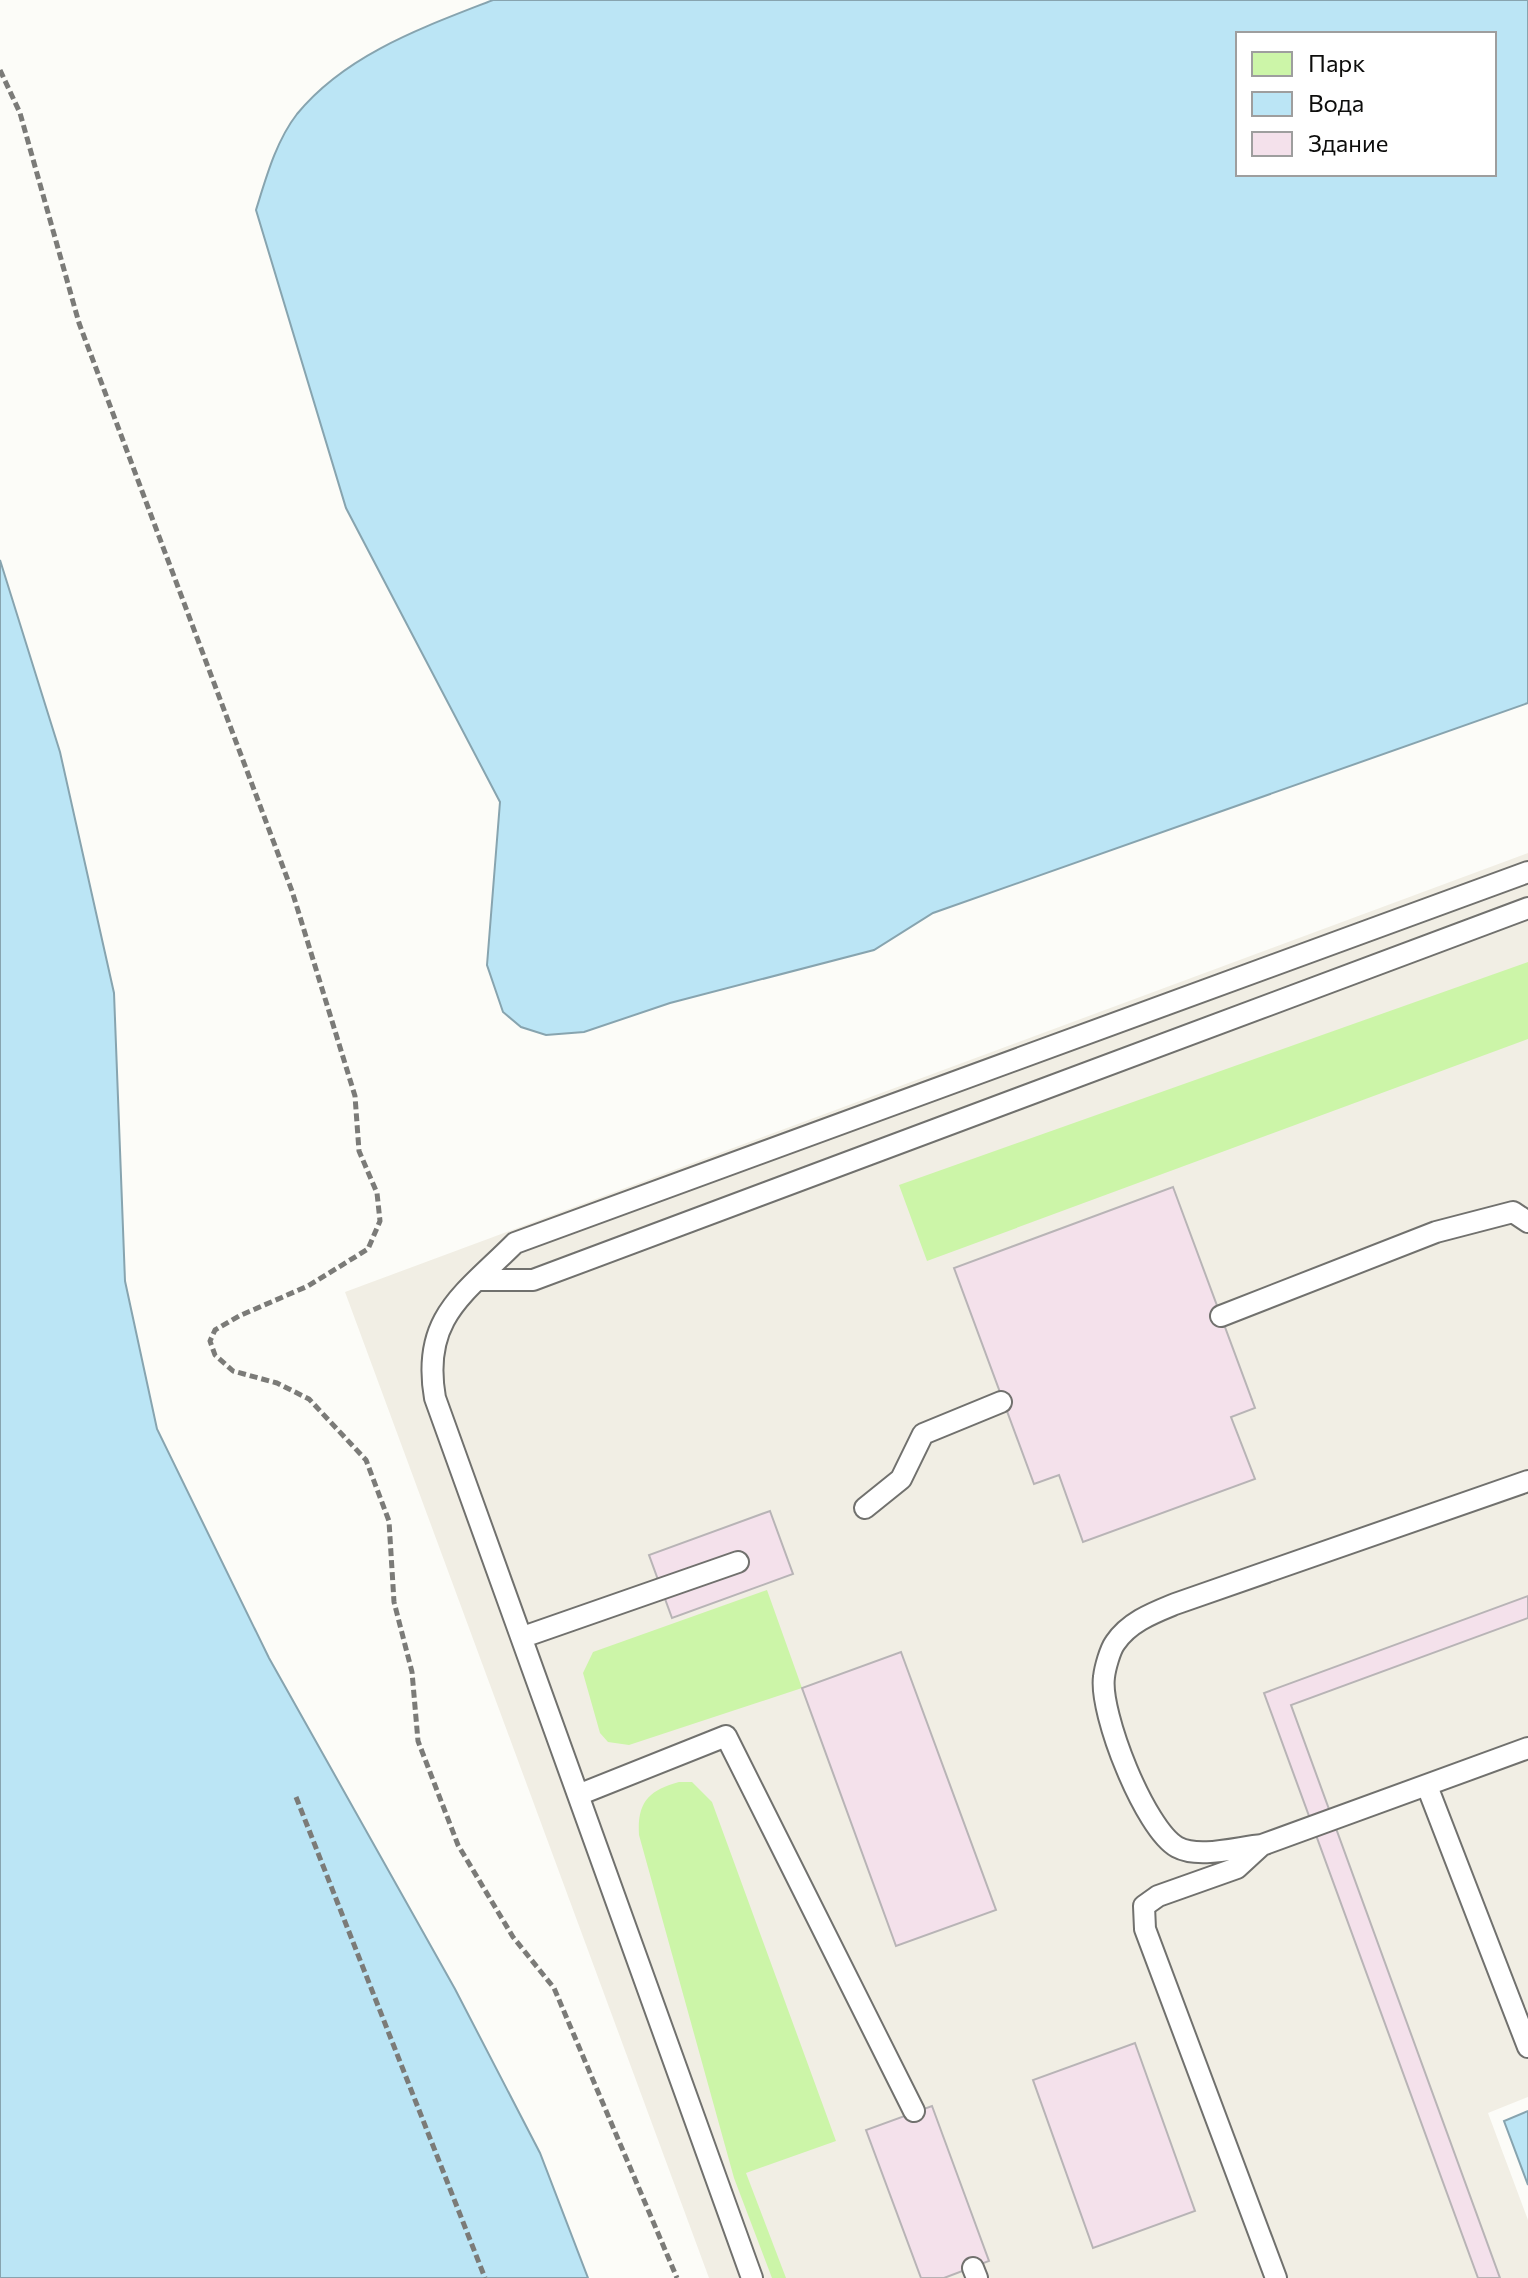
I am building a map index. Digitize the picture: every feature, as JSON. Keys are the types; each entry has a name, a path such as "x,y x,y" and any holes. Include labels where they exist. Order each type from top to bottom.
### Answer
{"lane":[{"path":"752,2278 435,1398 429,1364 446,1312 515,1243 1528,872"},
{"path":"478,1280 533,1280 1528,908"},
{"path":"1221,1316 1436,1232 1513,1212 1528,1222"},
{"path":"865,1508 901,1479 923,1434 1001,1402"},
{"path":"1528,1481 1142,1617 1114,1643 1103,1679 1110,1716 1137,1798 1155,1826 1178,1847 1199,1851 1262,1845 1528,1748"},
{"path":"523,1637 738,1562"},
{"path":"578,1795 726,1736 914,2111"},
{"path":"1427,1786 1528,2047"},
{"path":"1262,1845 1237,1868 1158,1896 1144,1906 1145,1929 1276,2278"}],"path":[{"path":"0,70 20,113 79,323 292,891 355,1096 359,1151 377,1193 380,1221 368,1249 308,1286 239,1316 215,1330 210,1341 215,1355 233,1371 277,1383 309,1399 366,1460 389,1521 394,1602 412,1672 418,1741 429,1771 458,1845 513,1937 554,1988 677,2278"},
{"path":"296,1797 485,2278"}],"shaded area":[{"path":"1528,853 1528,2097 1488,2113 1528,2220 1528,2278 709,2278 345,1292"}],"green space":[{"path":"1528,962 1528,1039 927,1261 899,1185"},
{"path":"767,1590 802,1688 629,1745 608,1742 600,1733 583,1673 593,1652"},
{"path":"679,1782 692,1782 712,1802 836,2141 746,2173 786,2278 772,2278 734,2178 639,1835 640,1814 647,1799 660,1789"}],"water":[{"path":"493,0 1528,0 1528,703 933,913 874,950 670,1003 584,1032 546,1035 521,1027 503,1012 487,965 500,802 346,508 256,210 272,160 297,114 339,75 362,59 414,32"},
{"path":"0,560 60,752 114,993 125,1281 157,1429 269,1658 455,1989 540,2153 588,2278 0,2278"},
{"path":"1528,2111 1528,2185 1504,2121"}],"building":[{"path":"1173,1187 1255,1408 1231,1417 1255,1479 1083,1542 1059,1475 1034,1484 954,1268"},
{"path":"770,1511 793,1574 672,1618 649,1555"},
{"path":"1528,1596 1528,1618 1291,1705 1500,2278 1478,2278 1264,1693"},
{"path":"901,1652 996,1910 896,1946 802,1688"},
{"path":"1135,2043 1195,2211 1093,2248 1033,2080"},
{"path":"932,2106 989,2261 944,2278 921,2278 866,2130"}]}
